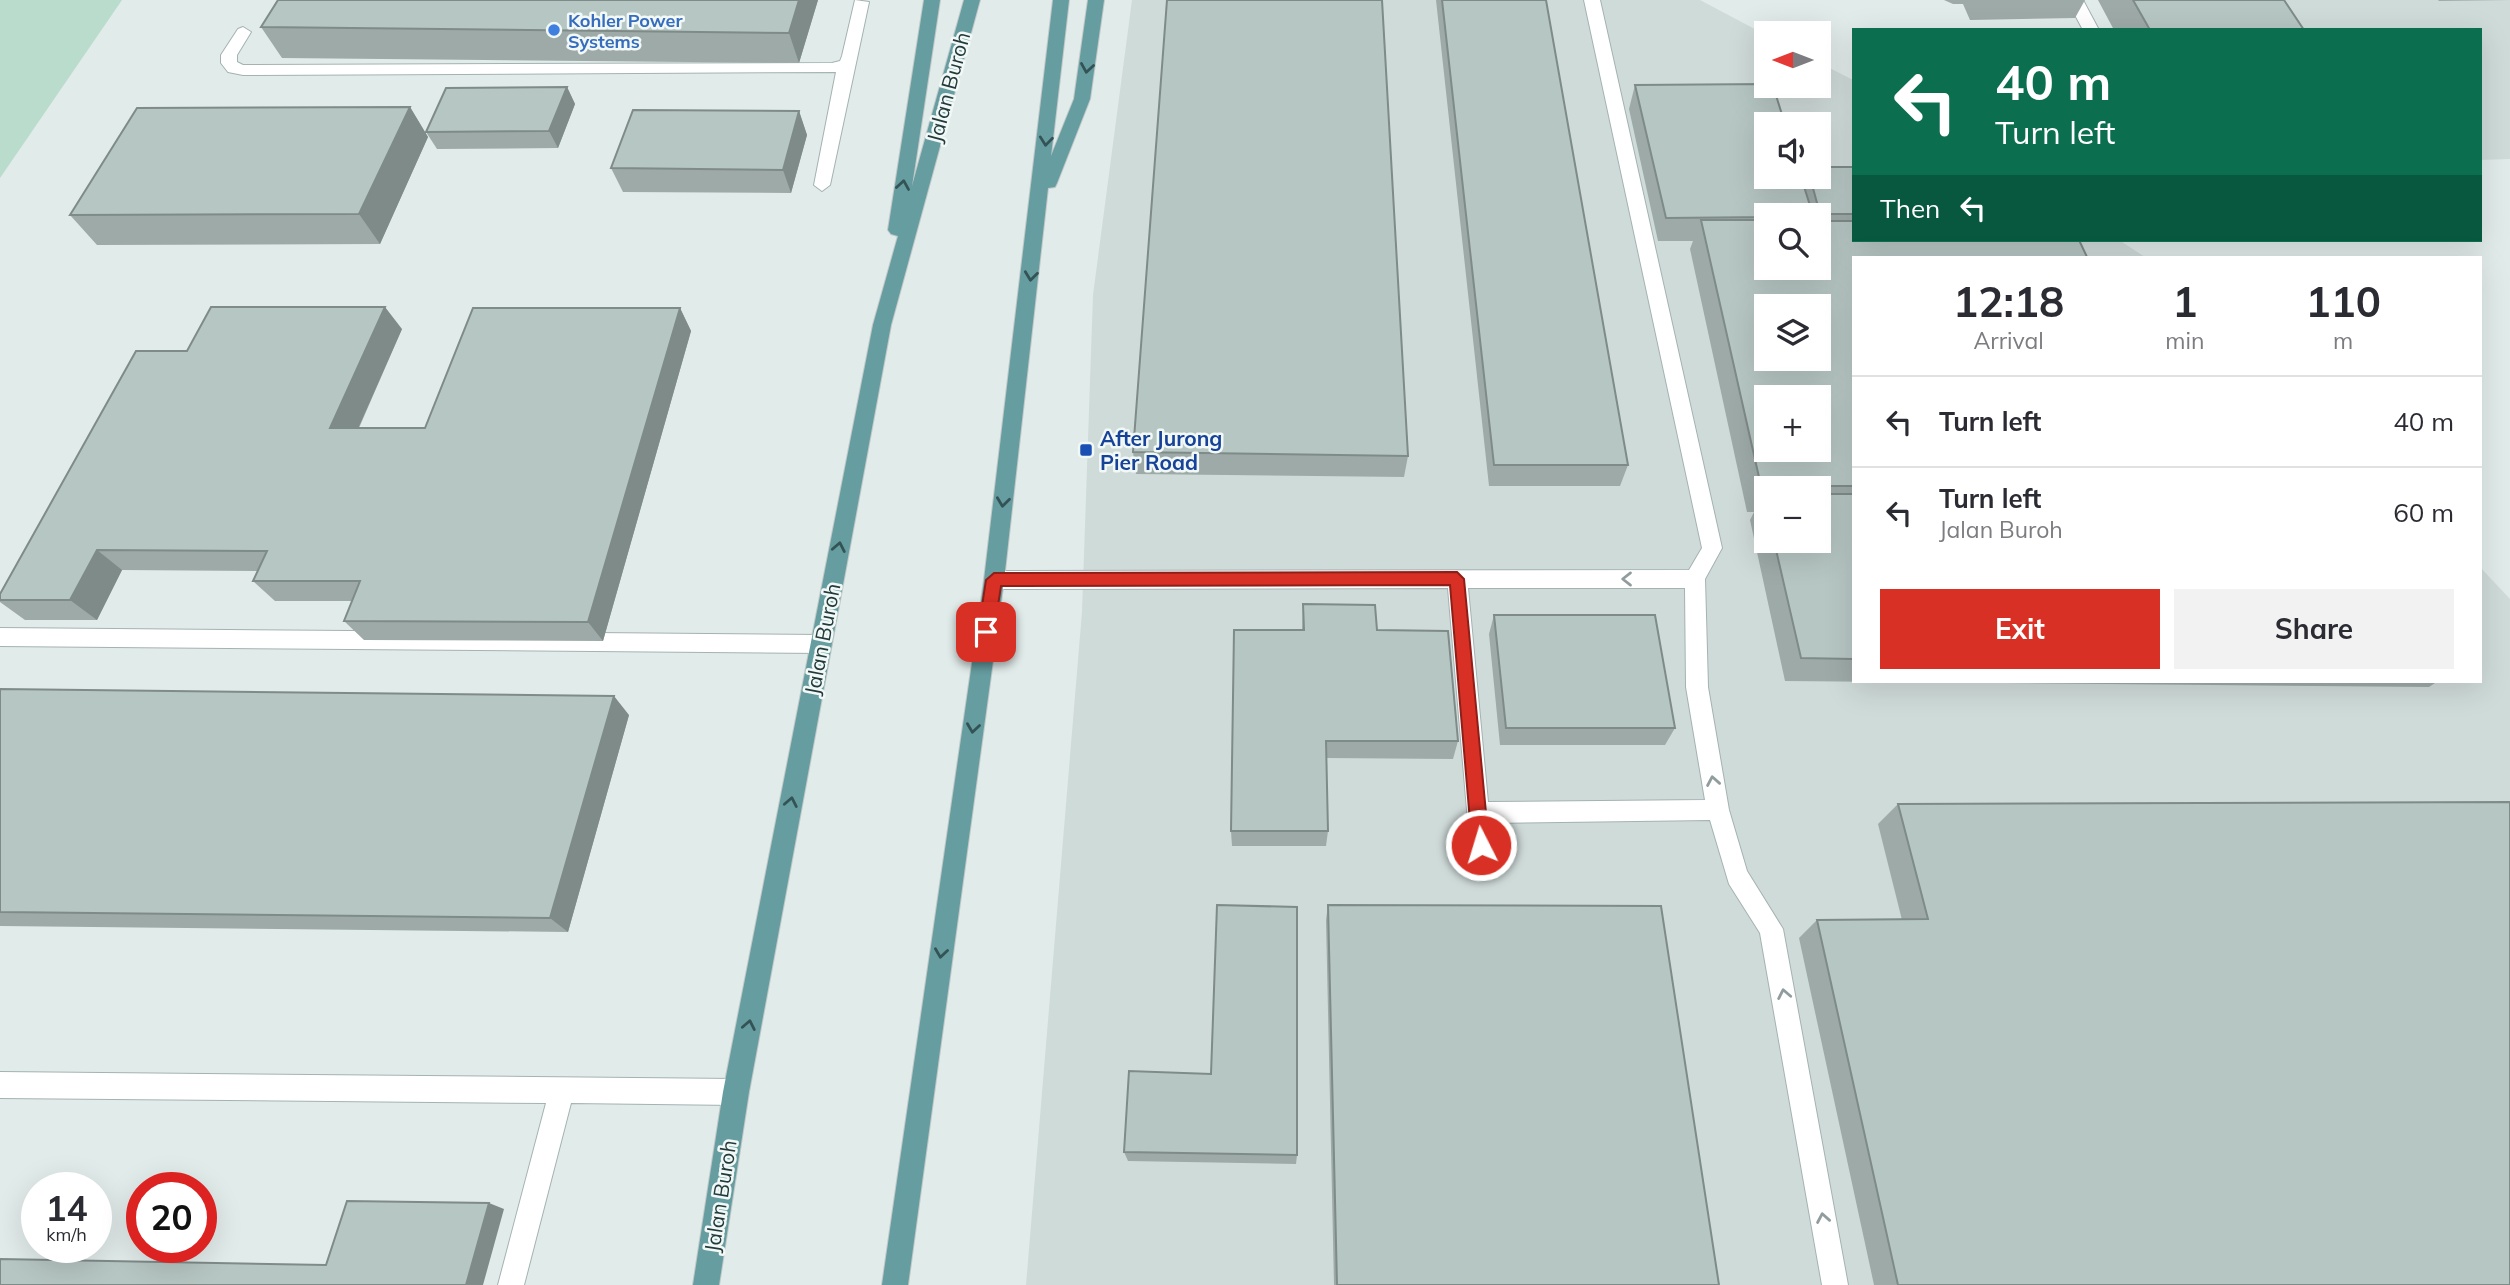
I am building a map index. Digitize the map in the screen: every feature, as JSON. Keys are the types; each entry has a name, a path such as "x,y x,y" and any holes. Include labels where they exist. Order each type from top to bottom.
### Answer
{"main road":[{"path":"882,325 932,0"},
{"name":"Jalan Buroh","path":"706,1285 736,1092 882,325 972,0"},
{"path":"895,1285 994,580 1062,0"},
{"path":"1039,209 1082,99 1096,0"}],"lane":[{"path":"1592,0 1712,548 1695,579 1698,687 1718,810 1737,876 1771,929 1835,1285"},
{"path":"2075,0 2090,28"},
{"path":"822,185 861,2"},
{"path":"243,32 229,55 229,63 234,68 243,70 833,68 846,64"},
{"path":"1457,579 1481,845"},
{"path":"994,580 1695,579"},
{"path":"0,637 821,644"},
{"path":"1478,813 1718,810"},
{"path":"0,1085 736,1092"},
{"path":"511,1285 562,1090"}],"shaded area":[{"path":"1132,0 1700,0 1754,29 1754,98 1831,98 1831,69 1852,79 1852,242 2122,242 2143,256 1852,256 1852,683 2482,683 2482,569 2510,599 2510,1285 1026,1285 1082,612 1093,295"},
{"path":"2245,0 2510,0 2510,159 2482,160 2482,28 2263,28"}],"green space":[{"path":"0,0 122,0 0,178"}],"building":[{"path":"278,0 799,0 789,33 261,27"},
{"path":"1167,0 1382,0 1408,456 1133,452"},
{"path":"1442,0 1546,0 1628,465 1494,465"},
{"path":"2133,0 2284,0 2303,28 2149,28"},
{"path":"1754,84 1754,98 1777,98 1781,112 1754,112 1754,189 1805,189 1809,203 1754,203 1754,217 1666,218 1635,85"},
{"path":"567,87 549,131 426,132 446,88"},
{"path":"410,107 359,214 70,215 137,108"},
{"path":"633,110 799,111 783,170 611,168"},
{"path":"1831,167 1852,167 1852,214 1831,214 1831,203 1817,203 1813,189 1831,189"},
{"path":"1701,220 1754,220 1754,280 1831,280 1831,221 1852,221 1852,242 2080,242 2087,256 1852,256 1852,486 1831,486 1831,476 1759,476 1756,462 1831,462 1831,385 1754,385 1754,455"},
{"path":"211,307 385,307 330,428 425,428 473,308 680,308 588,622 344,621 360,581 253,581 267,551 97,550 70,600 0,600 0,594 136,351 187,351"},
{"path":"1831,494 1852,494 1852,659 1801,658 1777,553 1831,553"},
{"path":"1303,604 1375,605 1377,630 1448,631 1458,741 1326,741 1328,831 1231,831 1234,630 1304,630"},
{"path":"1494,615 1655,615 1675,728 1506,728"},
{"path":"0,689 614,696 550,918 0,912"},
{"path":"2510,802 2510,1285 1898,1285 1817,920 1928,919 1898,804"},
{"path":"1217,905 1297,907 1297,1155 1124,1152 1129,1071 1211,1074"},
{"path":"1328,905 1661,906 1719,1285 1337,1285"},
{"path":"347,1201 489,1203 466,1285 0,1285 0,1259 21,1259 21,1263 112,1261 326,1265"}],"place":[{"name":"Kohler Power Systems","path":"554,30"},
{"name":"After Jurong Pier Road","path":"1086,450"}],"route":[{"path":"986,632 994,580 1457,579 1481,845"}]}
